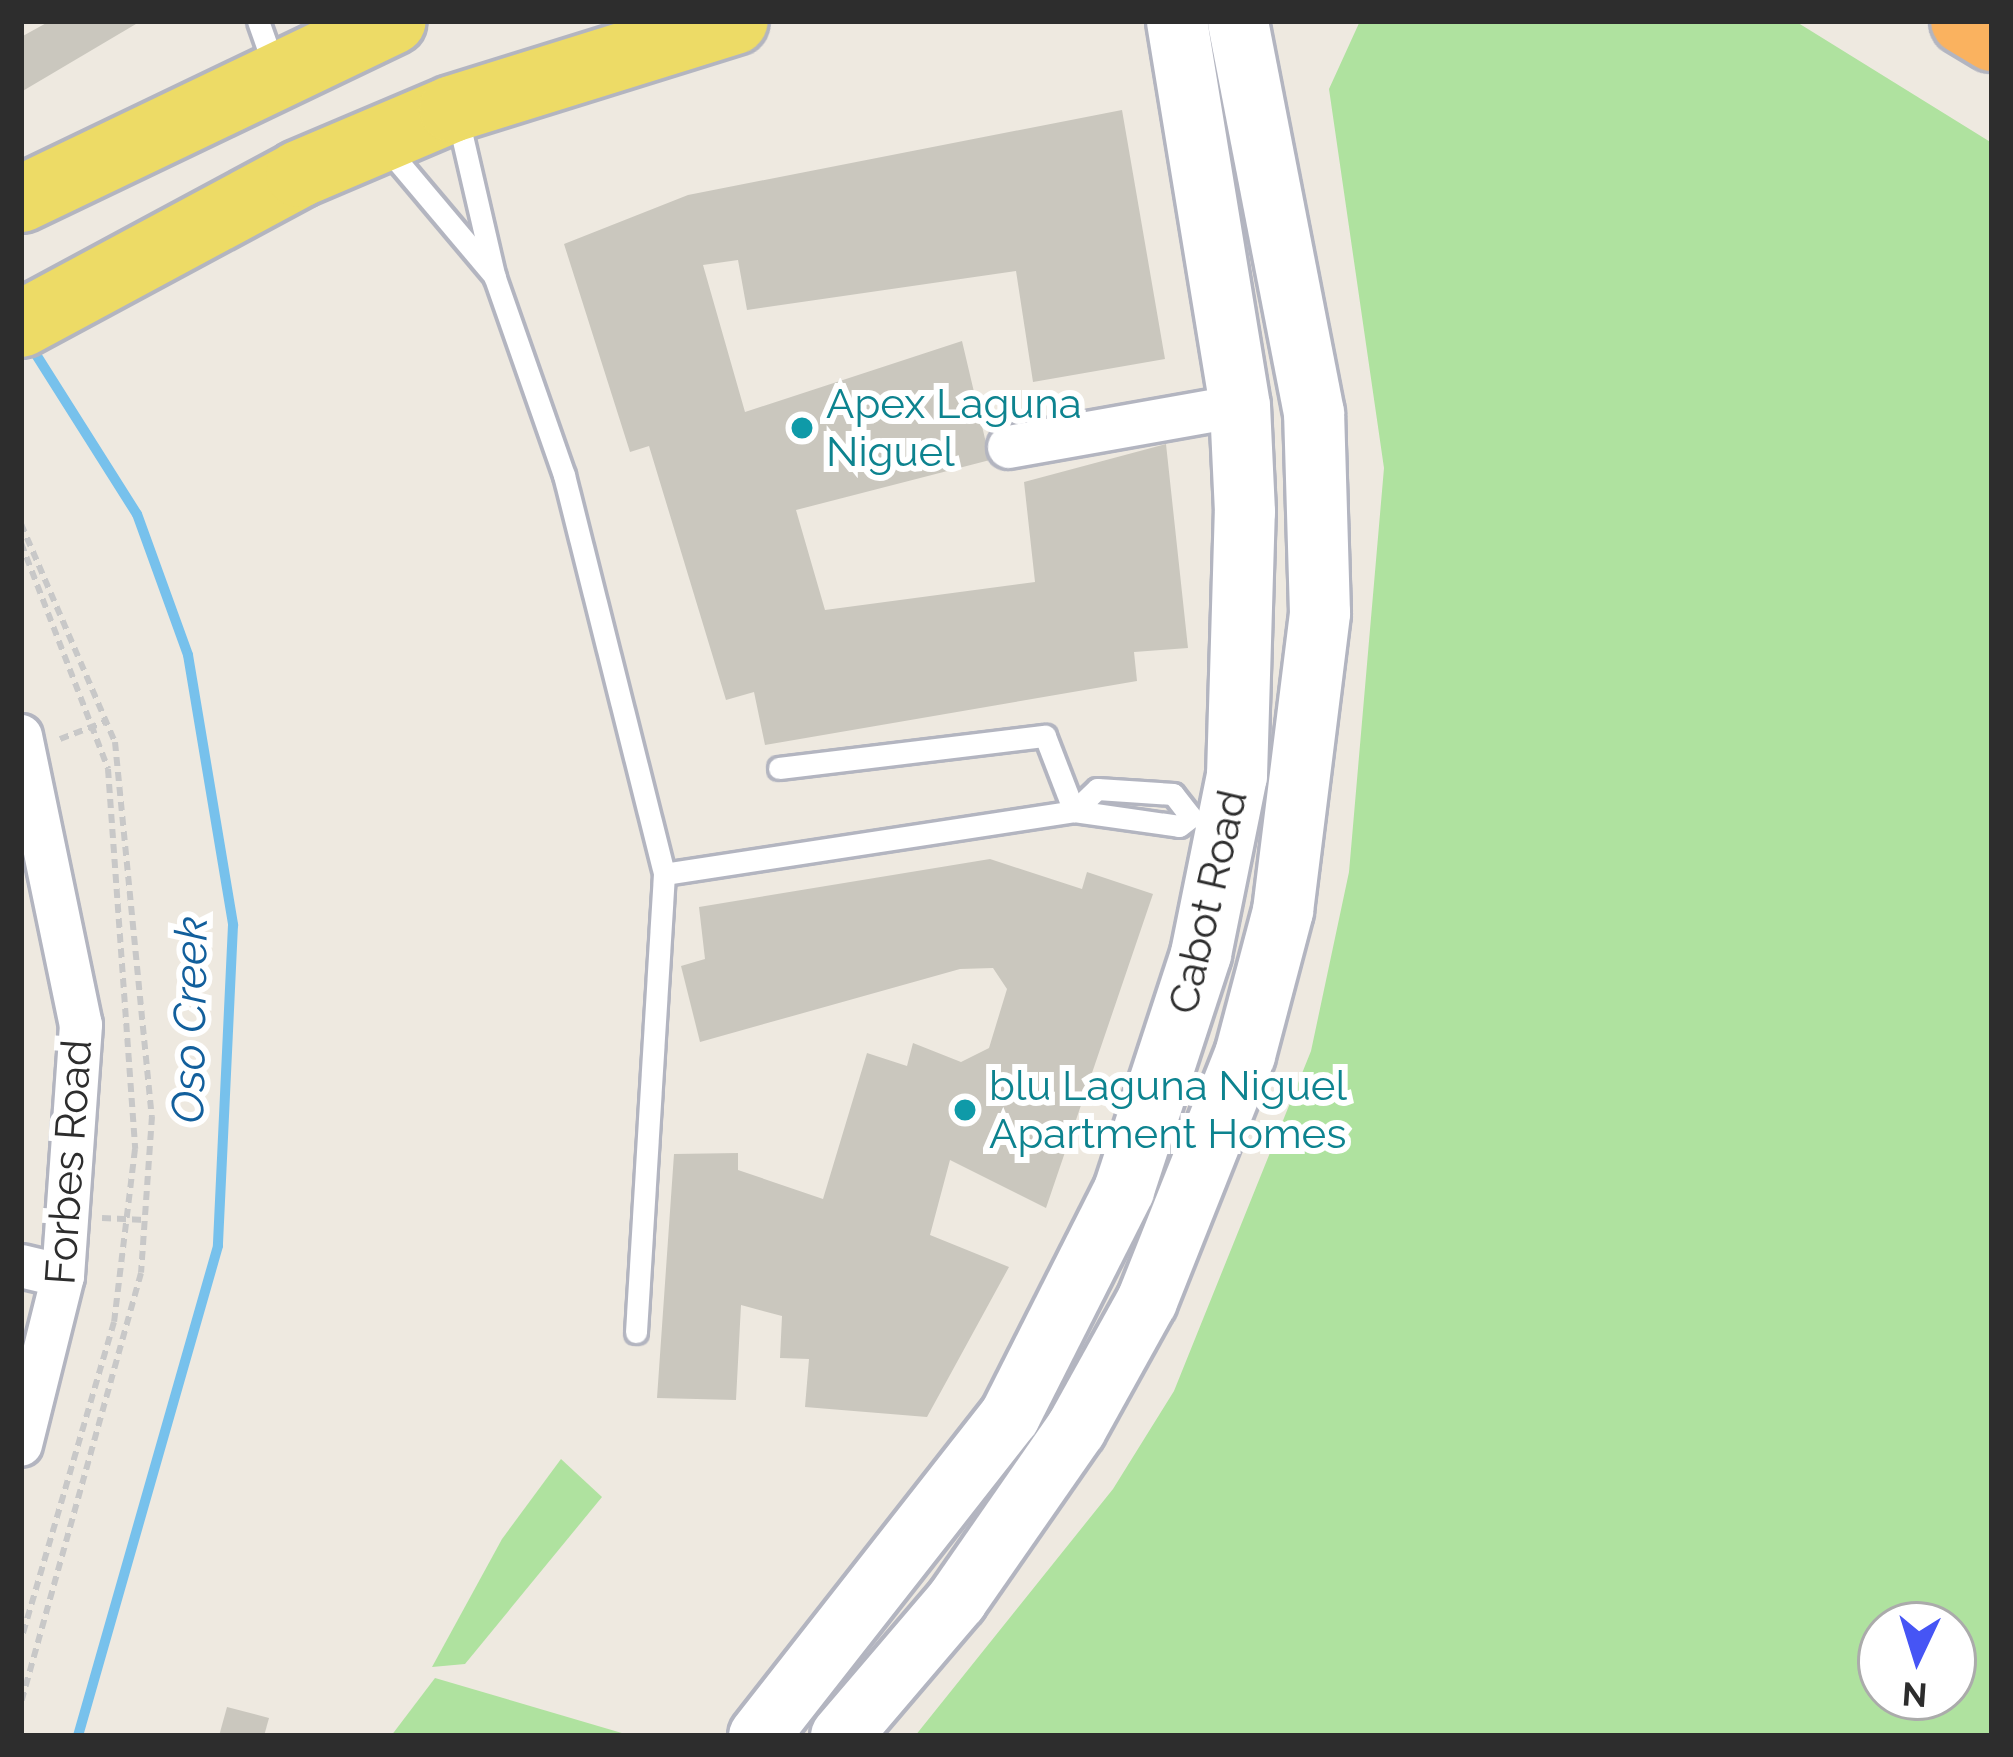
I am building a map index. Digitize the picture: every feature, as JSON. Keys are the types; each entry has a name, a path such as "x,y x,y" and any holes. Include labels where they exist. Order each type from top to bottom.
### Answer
{"highway":[{"path":"1964,21 1992,38"}],"main road":[{"path":"23,198 267,45 393,21"},
{"path":"47,309 379,140 455,108 735,21"},
{"name":"Cabot Road","path":"841,1736 983,1562 1147,1301 1245,1055 1249,821 1240,406 1177,21"},
{"name":"Cabot Road","path":"759,1736 998,1434 1083,1286 1162,1089 1320,613 1314,413 1238,21"}],"street":[{"path":"1010,447 1240,406"},
{"name":"Forbes Road","path":"21,1445 63,1276 81,1025 32,809 24,744"},
{"path":"21,1266 63,1276"}],"lane":[{"path":"455,108 495,278 564,475 664,874 636,1332"},
{"path":"379,140 495,278"},
{"path":"779,768 1045,736 1074,811"},
{"path":"664,874 1074,811 1179,826 1249,821"}],"path":[{"path":"24,744 107,721"}],"green space":[{"path":"1360,21 1795,21 1992,143 1992,1736 915,1736 1113,1489 1174,1391 1311,1051 1349,872 1384,468 1329,89"},
{"path":"561,1459 602,1497 465,1664 432,1667 502,1539"},
{"path":"435,1678 632,1736 391,1736"}],"building":[{"path":"50,21 141,21 21,92 21,37"},
{"name":"Apex Laguna Niguel","path":"1122,110 1165,359 1033,382 1016,271 747,310 738,260 703,265 745,412 962,341 990,460 796,510 825,610 1035,582 1024,482 1166,444 1188,648 1134,652 1137,681 765,745 754,692 726,700 649,446 630,452 564,244 688,195"},
{"name":"blu Laguna Niguel Apartment Homes","path":"990,859 1082,889 1087,872 1153,894 1046,1208 950,1160 930,1235 1009,1267 927,1417 805,1407 809,1359 780,1358 782,1316 741,1305 736,1400 657,1398 674,1154 738,1153 738,1170 823,1199 867,1053 907,1066 913,1043 961,1062 989,1048 1007,989 993,968 960,969 700,1042 681,966 705,959 699,907"},
{"path":"227,1707 269,1718 264,1736 219,1736"}],"waterway":[{"name":"Oso Creek","path":"30,345 137,514 188,655 233,925 218,1246 78,1736"}],"place":[{"name":"Apex Laguna Niguel","path":"802,428"},
{"name":"blu Laguna Niguel Apartment Homes","path":"965,1110"}]}
